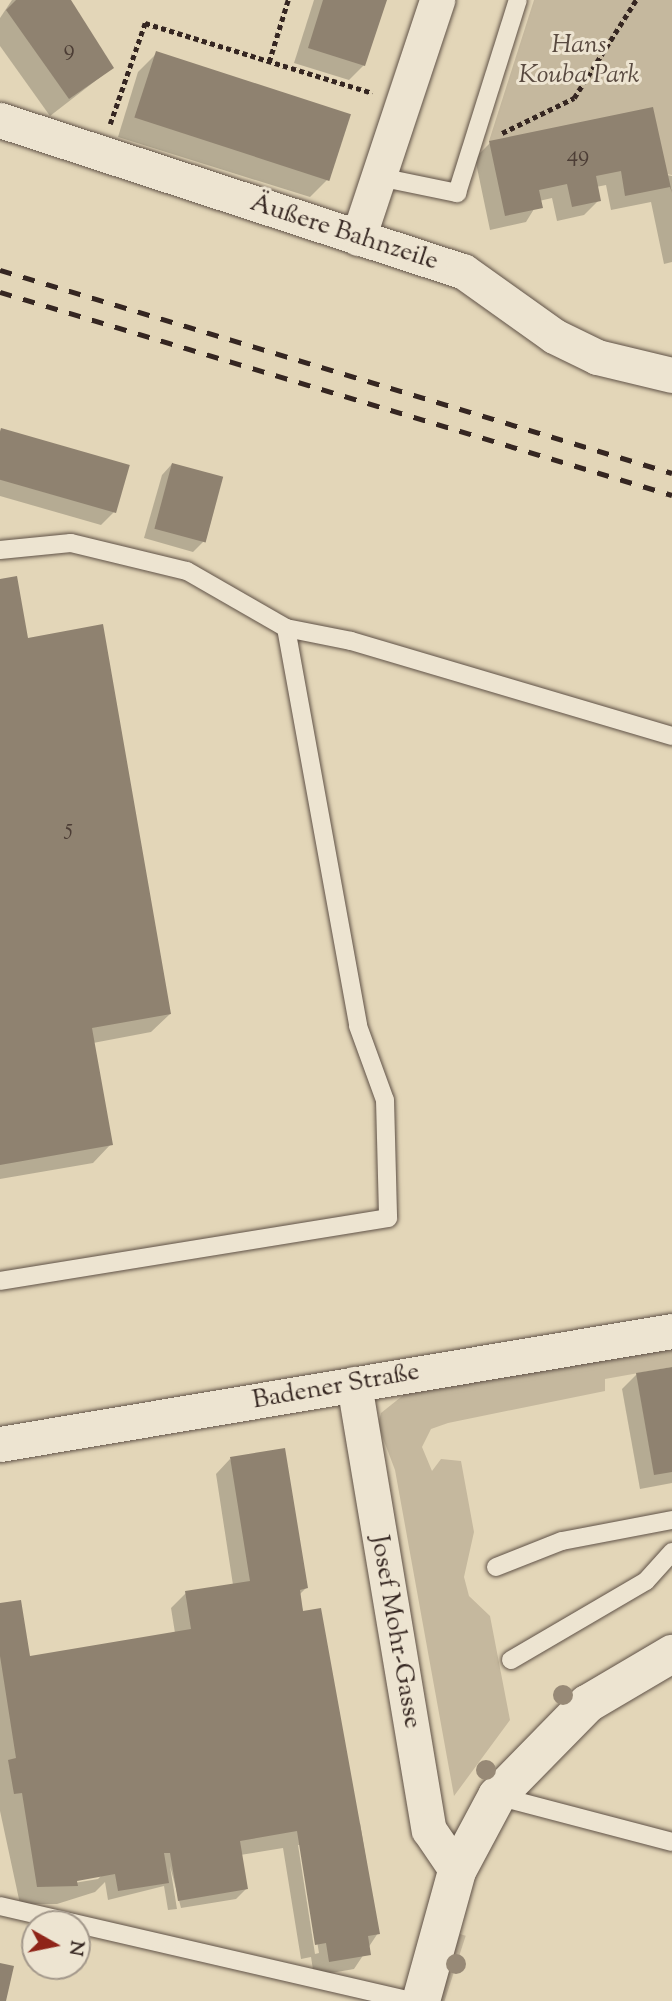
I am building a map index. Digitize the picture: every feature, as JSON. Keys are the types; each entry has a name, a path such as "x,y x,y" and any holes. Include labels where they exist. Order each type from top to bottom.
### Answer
{"street":[{"path":"358,238 437,0"},
{"name":"Äußere Bahnzeile","path":"0,120 463,271 554,336 597,358 672,375"},
{"name":"Badener Straße","path":"0,1444 672,1331"},
{"name":"Josef Mohr-Gasse","path":"354,1384 429,1830 457,1871"},
{"path":"421,2001 457,1871 497,1796 587,1704 672,1654"}],"lane":[{"path":"379,177 457,193 518,0"},
{"path":"0,550 71,543 187,571 286,628 351,641 672,736"},
{"path":"0,1281 388,1218 384,1100 358,1026 286,628"},
{"path":"496,1567 562,1541 672,1520"},
{"path":"511,1660 646,1581 672,1552"},
{"path":"497,1796 672,1842"},
{"path":"0,1906 410,2001"}],"path":[{"path":"269,62 288,0"},
{"path":"474,139 511,130 574,98 636,0"},
{"path":"107,135 145,23 403,103"}],"green space":[{"name":"Hans Kouba Park","path":"534,0 672,0 672,175 489,141"},
{"path":"672,1348 672,1367 605,1379 605,1391 448,1423 431,1429 422,1447 432,1471 441,1459 461,1461 474,1532 464,1577 469,1596 490,1616 510,1720 454,1796 395,1470 378,1425 381,1413 406,1393"},
{"path":"460,1934 466,1936 445,2001 439,2000"}],"building":[{"path":"16,0 71,0 114,68 69,99 6,10"},
{"path":"323,0 387,0 365,66 308,48"},
{"path":"156,51 351,114 329,181 134,118"},
{"path":"653,107 672,193 670,187 625,196 621,171 596,176 601,201 572,207 567,184 539,190 543,208 505,216 489,141"},
{"path":"1,428 130,465 116,513 0,480"},
{"path":"172,463 223,477 206,542 154,529"},
{"path":"17,576 28,638 103,624 171,1014 92,1028 113,1145 0,1165 0,579"},
{"path":"672,1367 672,1472 654,1475 636,1373"},
{"path":"285,1448 308,1588 300,1590 303,1611 321,1608 380,1934 368,1936 371,1955 329,1962 326,1943 315,1945 297,1831 240,1841 248,1889 178,1901 170,1853 164,1853 169,1883 118,1891 115,1874 77,1881 78,1886 37,1887 22,1793 14,1794 8,1760 16,1758 0,1656 0,1603 21,1600 30,1656 191,1629 185,1591 250,1581 230,1457"},
{"path":"0,1963 14,1966 6,2001 0,2001"}],"railway":[{"path":"0,270 672,473"},
{"path":"0,292 672,495"}]}
